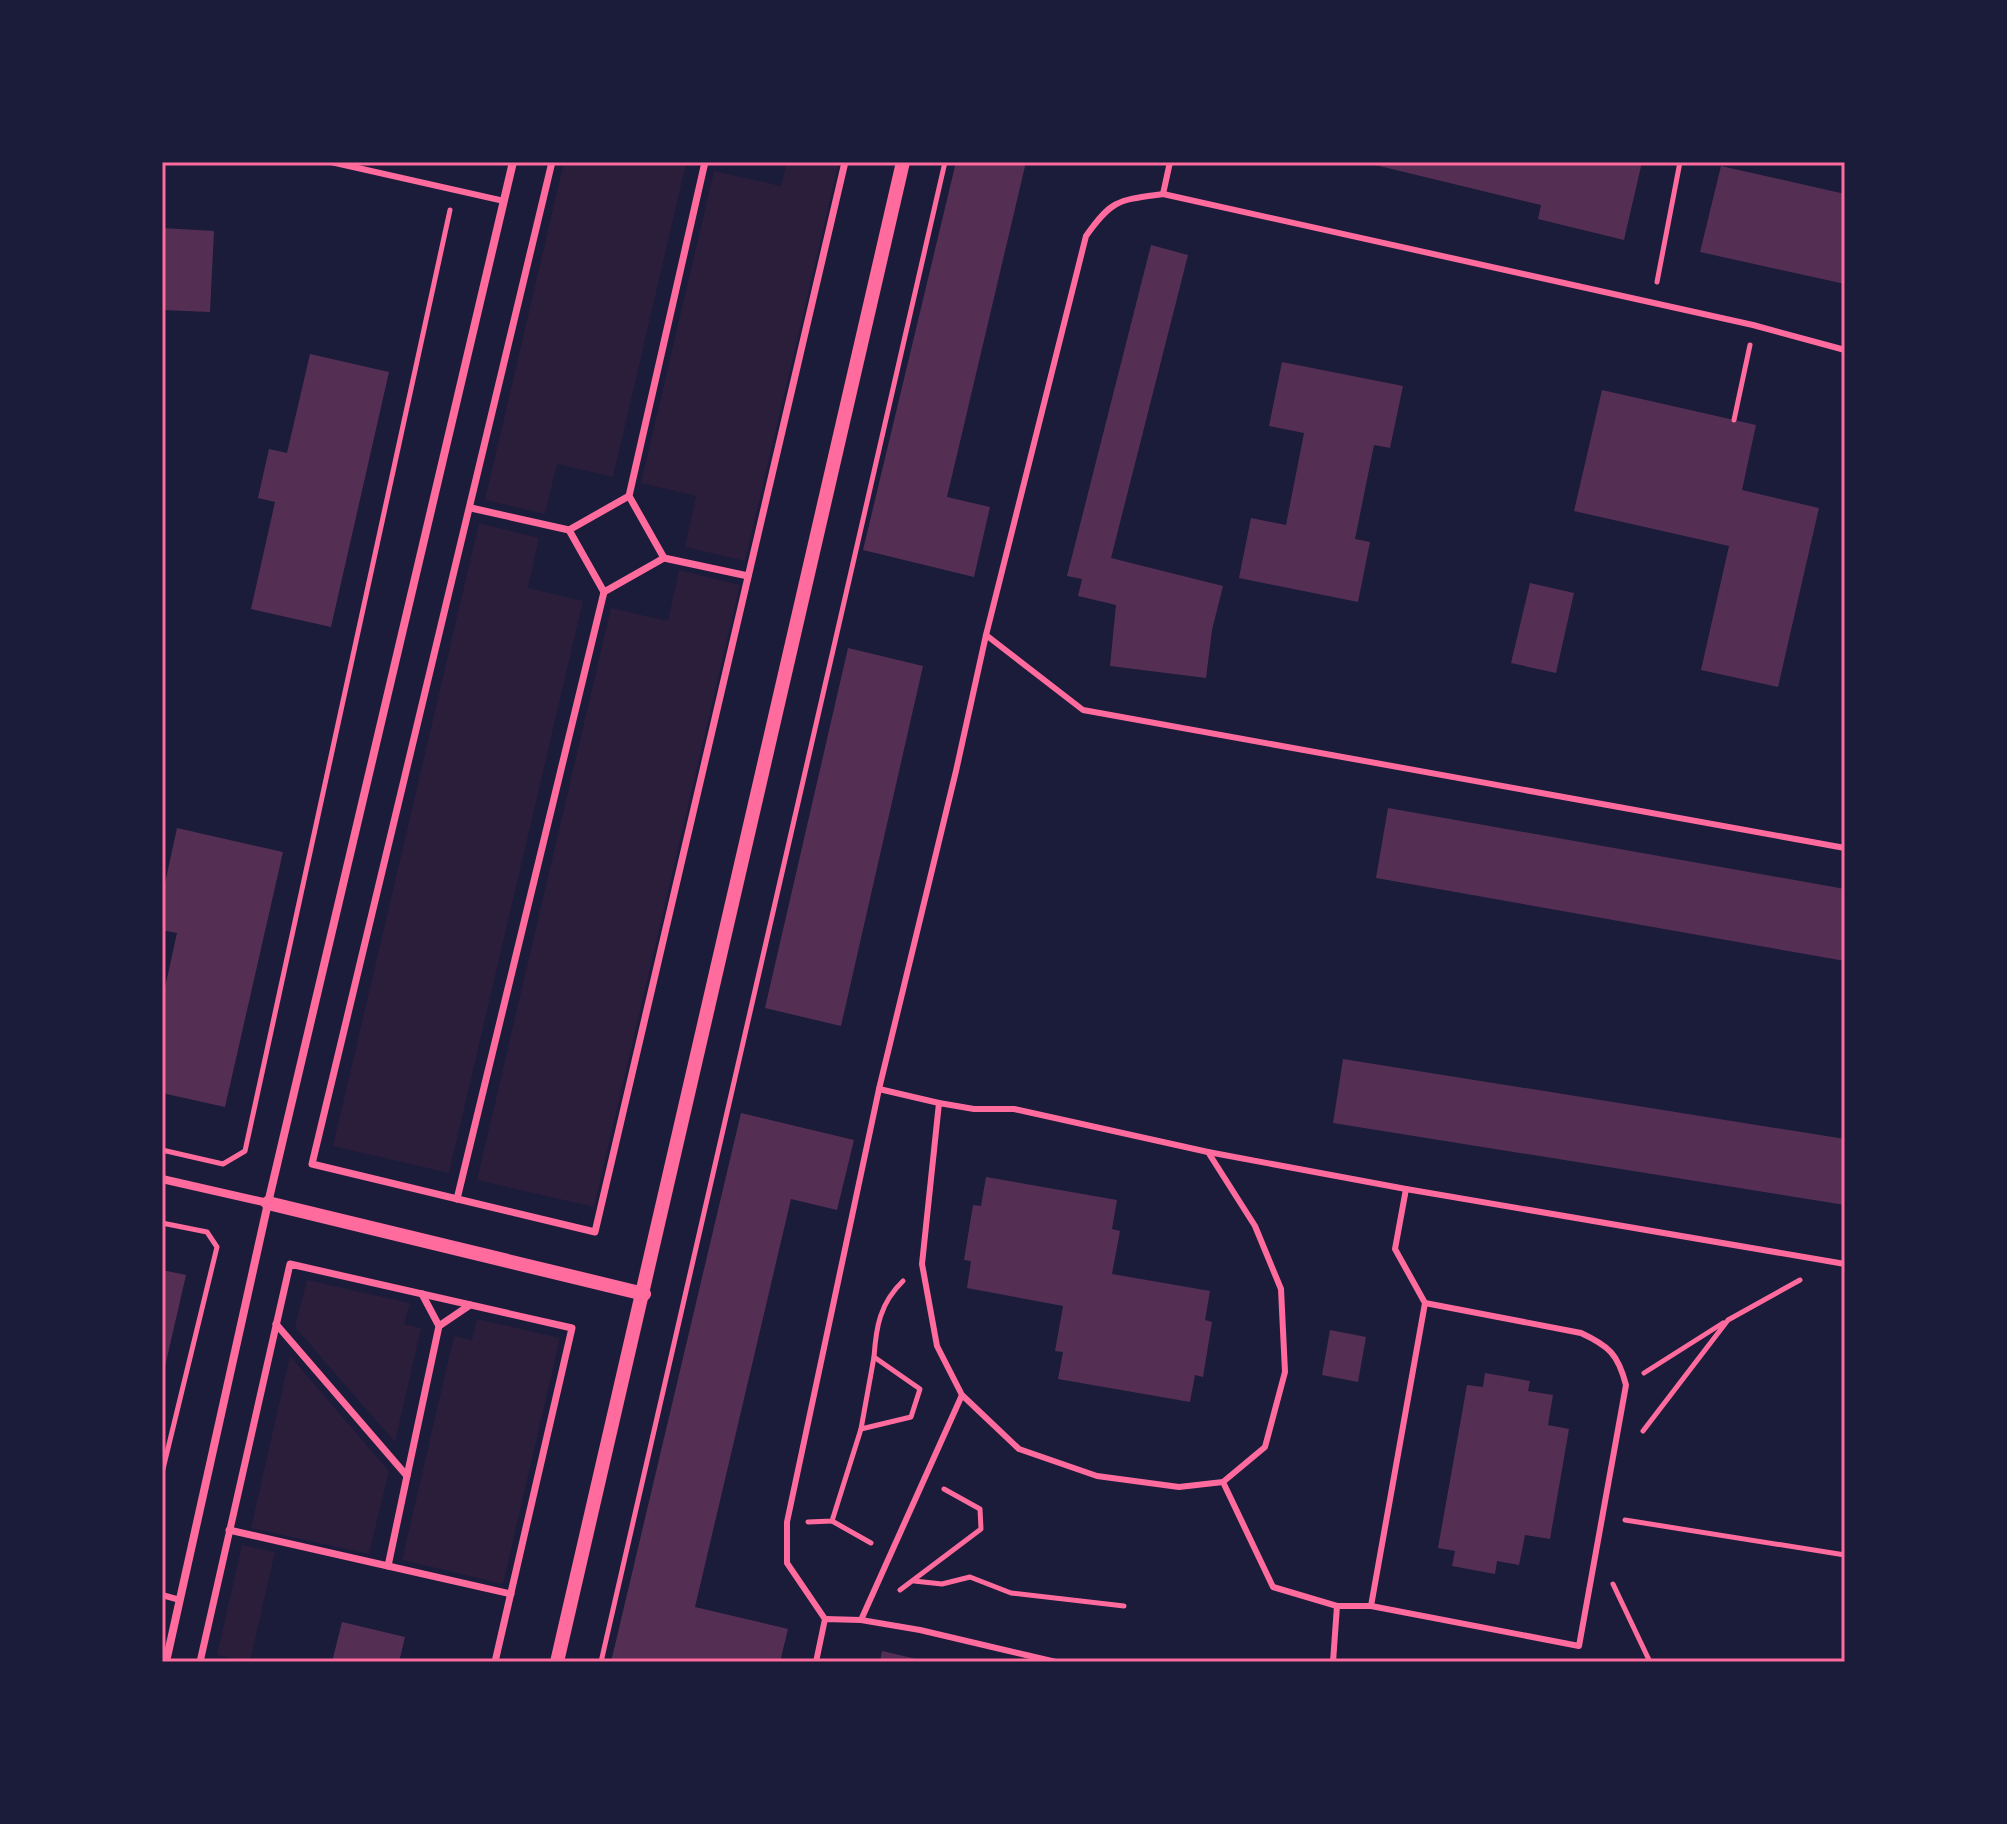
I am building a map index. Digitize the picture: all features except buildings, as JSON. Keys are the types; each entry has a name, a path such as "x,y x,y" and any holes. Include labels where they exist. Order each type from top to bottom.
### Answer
{"street":[{"path":"166,1662 268,1203 513,162"},
{"path":"552,162 312,1164 595,1232 845,162"},
{"path":"664,558 629,496 705,162"},
{"path":"557,1662 903,162"},
{"path":"471,508 569,530 629,496"},
{"path":"457,1199 604,592 569,530"},
{"path":"604,592 664,558 748,576"},
{"path":"162,1179 644,1294"},
{"path":"200,1662 290,1264 572,1328 495,1662"},
{"path":"388,1566 439,1326 421,1294"},
{"path":"439,1326 470,1305"},
{"path":"276,1324 407,1476"},
{"path":"229,1530 511,1594"}],"lane":[{"path":"331,162 504,201"},
{"path":"1163,194 1170,162"},
{"path":"816,1662 825,1619 787,1563 787,1522 879,1089 986,635 1086,236 1104,211 1123,200 1163,194 1753,325 1845,350"},
{"path":"986,635 1083,710 1845,848"},
{"path":"879,1089 974,1109 1014,1109 1208,1152 1406,1189 1845,1264"},
{"path":"939,1103 922,1264 937,1346 962,1395 1019,1449 1097,1476 1179,1487 1223,1482 1265,1447 1285,1372 1281,1289 1255,1226 1208,1152"},
{"path":"1371,1606 1425,1303 1395,1249 1406,1189"},
{"path":"1223,1482 1273,1587 1337,1606 1371,1606 1579,1646 1626,1385 1621,1364 1605,1344 1581,1333 1425,1303"},
{"path":"861,1620 962,1395"},
{"path":"162,1595 180,1600"},
{"path":"1333,1662 1337,1606"},
{"path":"825,1619 861,1620 920,1630 1056,1662"}],"path":[{"path":"601,1662 945,162"},
{"path":"1653,303 1680,162"},
{"path":"162,1150 223,1164 245,1151 455,190"},
{"path":"1734,420 1753,325"},
{"path":"162,1223 207,1232 217,1247 162,1473"},
{"path":"1626,1385 1728,1320 1832,1263"},
{"path":"832,1521 861,1429 874,1357 876,1324 891,1293 922,1264"},
{"path":"1642,1432 1728,1320"},
{"path":"861,1429 911,1417 920,1389 874,1357"},
{"path":"861,1620 981,1529 980,1509 925,1478"},
{"path":"1604,1517 1845,1555"},
{"path":"787,1522 832,1521 889,1553"},
{"path":"1597,1550 1650,1662"},
{"path":"913,1580 942,1584 970,1577 1011,1593 1124,1606"}],"shaded area":[{"path":"564,162 686,164 613,477 557,464 545,514 485,500"},
{"path":"787,162 839,162 745,561 685,547 696,496 641,483 714,171 781,186"},
{"path":"479,523 539,538 528,588 583,601 449,1173 333,1146"},
{"path":"679,570 740,585 594,1207 477,1180 611,608 668,621"},
{"path":"307,1280 410,1303 404,1324 421,1328 395,1442 295,1327"},
{"path":"477,1319 560,1338 503,1584 402,1560 454,1336 472,1340"},
{"path":"290,1356 389,1471 369,1554 251,1528"},
{"path":"242,1545 275,1552 250,1662 217,1655"}]}
